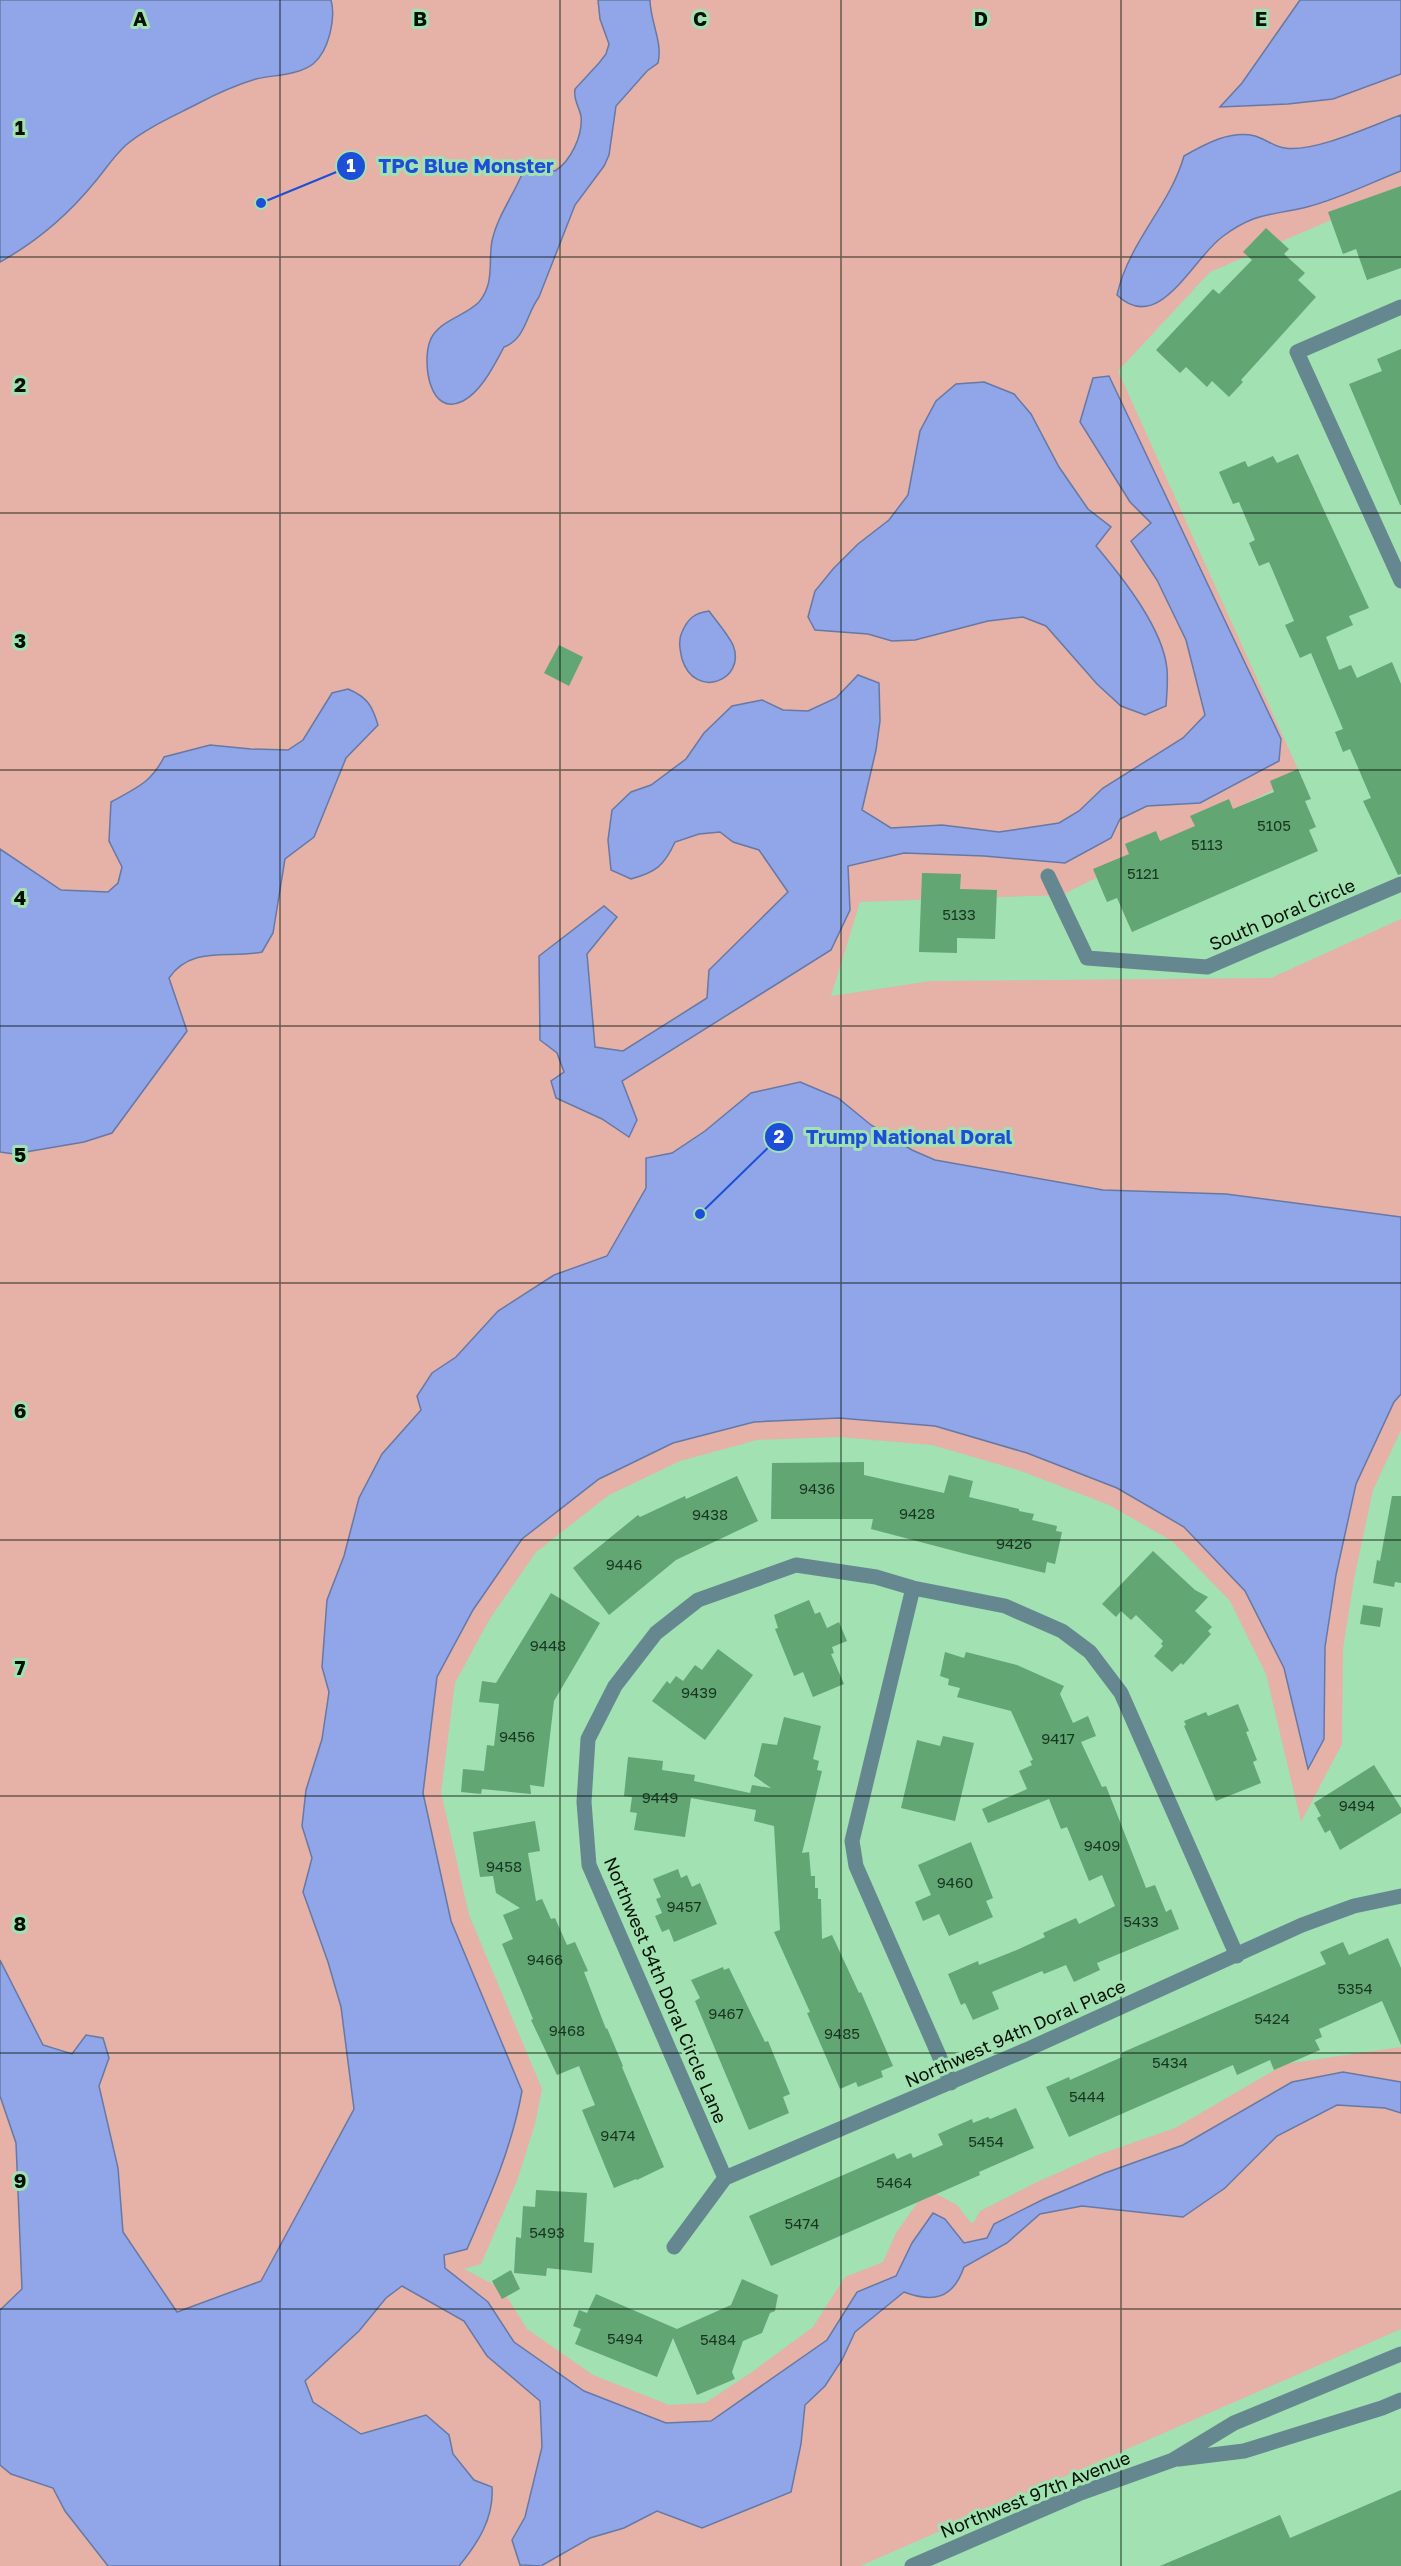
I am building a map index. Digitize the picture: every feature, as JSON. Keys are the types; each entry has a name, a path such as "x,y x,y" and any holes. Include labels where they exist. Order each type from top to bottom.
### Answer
{"street":[{"path":"1401,307 1297,352 1401,581"},
{"name":"South Doral Circle","path":"1048,876 1087,958 1207,967 1401,884"},
{"name":"Northwest 54th Doral Circle Lane","path":"724,2178 589,1864 584,1802 588,1739 615,1686 656,1632 698,1600 796,1565 876,1577 913,1588 1005,1606 1062,1631 1090,1652 1121,1693 1237,1956"},
{"path":"913,1588 852,1841 856,1866 951,2083"},
{"name":"Northwest 94th Doral Place","path":"724,2178 951,2083 1302,1925 1354,1906 1401,1896"},
{"path":"674,2247 724,2178"},
{"name":"Northwest 97th Avenue","path":"912,2566 1078,2494 1173,2460 1234,2423 1401,2355"},
{"name":"Northwest 97th Avenue","path":"1173,2460 1244,2451 1401,2400"}],"shaded area":[{"path":"0,0 1401,0 1401,190 1210,272 1118,371 1301,776 1062,895 860,902 831,996 931,981 1271,978 1401,919 1401,1430 1373,1490 1354,1579 1343,1649 1342,1744 1301,1822 1266,1674 1230,1601 1172,1541 1109,1505 1021,1471 932,1445 839,1437 757,1440 680,1461 609,1495 536,1552 489,1620 455,1683 441,1792 469,1915 542,2089 535,2124 517,2181 481,2264 464,2269 502,2289 527,2329 593,2375 669,2405 705,2403 813,2327 845,2277 883,2262 896,2233 927,2189 957,2205 971,2223 980,2211 1037,2182 1098,2155 1175,2128 1285,2064 1401,2047 1401,2329 860,2566 0,2566"}],"water":[{"path":"0,0 331,0 333,16 327,43 313,64 293,73 256,79 234,87 142,133 121,150 84,195 62,217 26,246 0,262"},
{"path":"598,0 650,0 658,39 658,63 647,71 616,106 609,155 604,166 575,205 539,297 521,332 517,338 504,347 487,377 470,397 451,404 442,402 431,385 428,374 430,341 439,328 473,307 484,295 489,280 494,232 522,174 528,167 555,171 566,161 575,147 580,131 581,116 575,89 606,54 609,44 600,19"},
{"path":"1300,0 1401,0 1401,74 1333,99 1288,104 1220,107 1242,83"},
{"path":"1401,115 1401,171 1319,204 1263,216 1244,223 1211,247 1174,289 1161,300 1147,306 1132,305 1117,295 1131,258 1178,174 1184,156 1209,143 1236,135 1255,136 1285,148 1311,146 1343,137"},
{"path":"1109,376 1281,739 1279,761 1200,803 1147,806 1120,819 1111,838 1065,863 984,856 904,853 848,866 850,910 831,950 622,1081 637,1120 629,1137 602,1119 556,1098 551,1081 564,1072 557,1053 540,1040 539,956 604,906 617,917 587,954 595,1047 623,1051 707,998 709,970 788,892 759,850 733,842 720,832 699,834 675,842 667,857 658,867 640,876 631,879 611,870 608,840 612,810 631,792 651,785 686,759 704,733 732,706 762,700 783,710 808,711 836,698 858,675 879,683 880,721 876,750 862,810 891,828 942,825 999,832 1059,823 1079,811 1103,788 1183,738 1205,715 1186,640 1157,580 1131,541 1151,523 1130,502 1080,422 1093,378"},
{"path":"984,382 1014,394 1031,414 1059,467 1088,509 1111,527 1096,546 1140,604 1158,637 1167,669 1166,706 1145,715 1121,706 1097,684 1046,626 1023,617 988,621 915,640 892,641 868,634 815,630 808,617 815,591 858,544 889,520 908,495 920,431 936,401 956,384"},
{"path":"709,611 731,641 735,657 733,668 726,676 718,681 708,682 697,679 688,672 682,659 680,642 682,632 689,620 700,613"},
{"path":"348,689 368,702 378,725 346,758 314,837 285,859 273,933 262,952 200,957 188,961 169,978 187,1031 112,1133 84,1142 14,1154 0,1152 0,849 61,890 108,892 118,883 122,867 109,841 111,802 148,779 164,757 210,745 288,750 303,740 332,693"},
{"path":"800,1082 838,1098 871,1125 912,1150 935,1160 1103,1190 1226,1194 1401,1217 1401,1394 1394,1402 1356,1484 1336,1575 1325,1647 1324,1739 1308,1769 1284,1668 1245,1591 1184,1527 1117,1488 1027,1453 935,1426 839,1418 754,1422 673,1443 599,1479 522,1539 473,1610 437,1677 423,1793 451,1921 522,2091 506,2152 476,2230 467,2249 444,2255 445,2268 488,2302 514,2342 584,2391 666,2423 711,2421 827,2340 857,2292 896,2276 912,2243 933,2213 945,2219 964,2243 987,2238 994,2224 1044,2199 1105,2173 1183,2145 1292,2082 1343,2072 1401,2082 1401,2113 1385,2108 1337,2105 1277,2136 1225,2188 1183,2217 1082,2206 1040,2214 1007,2243 964,2267 954,2286 948,2292 941,2296 924,2297 904,2292 855,2332 842,2360 825,2386 805,2405 801,2444 791,2492 702,2528 657,2511 624,2528 590,2538 541,2566 520,2565 512,2540 525,2517 542,2447 540,2401 487,2356 464,2321 402,2286 386,2298 359,2331 305,2381 313,2402 361,2434 426,2415 449,2435 453,2454 474,2480 492,2487 490,2509 483,2530 459,2566 108,2566 65,2511 53,2488 11,2474 0,2465 0,2310 22,2289 16,2143 0,2096 0,1960 43,2045 72,2054 86,2035 103,2038 109,2058 99,2086 118,2168 123,2232 177,2312 261,2281 354,2109 341,2007 303,1892 312,1858 302,1826 306,1790 322,1739 329,1692 322,1667 327,1600 344,1556 359,1498 382,1454 421,1410 417,1396 432,1373 456,1357 498,1311 554,1275 607,1256 646,1188 646,1158 672,1153 705,1131 751,1093"}],"building":[{"path":"1401,186 1401,268 1367,280 1356,249 1343,254 1328,212"},
{"path":"1266,228 1289,249 1284,254 1305,273 1298,280 1316,297 1241,380 1243,382 1229,397 1212,381 1207,387 1186,367 1180,373 1156,350 1213,289 1219,294 1252,260 1243,252"},
{"path":"1401,349 1400,505 1349,384 1382,371 1377,359"},
{"path":"1298,454 1369,608 1349,616 1353,625 1326,637 1339,670 1351,665 1357,678 1392,662 1401,684 1401,874 1398,875 1363,801 1371,798 1350,749 1343,752 1335,732 1343,729 1311,653 1300,658 1285,625 1294,621 1269,562 1259,566 1249,543 1255,540 1239,502 1233,504 1219,472 1245,461 1248,467 1273,456 1277,463"},
{"path":"559,645 583,657 569,686 544,673"},
{"path":"1298,769 1311,799 1305,801 1316,827 1309,830 1318,851 1132,932 1117,898 1107,902 1093,869 1129,854 1125,844 1156,831 1160,841 1195,826 1190,816 1229,799 1233,809 1274,792 1270,781"},
{"path":"922,873 961,874 960,889 997,890 995,939 957,938 957,953 919,952"},
{"path":"864,1462 864,1475 944,1493 949,1475 973,1481 969,1497 1019,1509 1019,1511 1034,1514 1032,1520 1057,1526 1056,1531 1062,1532 1055,1564 1047,1562 1045,1573 966,1554 871,1529 873,1519 771,1519 772,1463"},
{"path":"737,1476 758,1521 676,1560 609,1615 573,1568 638,1515 640,1517 685,1496 686,1499"},
{"path":"1392,1496 1401,1496 1401,1583 1395,1582 1394,1587 1373,1583 1377,1560 1380,1561"},
{"path":"1153,1551 1195,1590 1208,1597 1195,1611 1212,1627 1208,1631 1211,1634 1183,1665 1181,1663 1172,1672 1154,1656 1163,1646 1161,1644 1163,1641 1136,1615 1131,1620 1121,1611 1116,1617 1102,1604"},
{"path":"551,1593 600,1623 554,1701 544,1787 530,1785 531,1794 482,1789 481,1794 461,1792 463,1769 484,1771 487,1745 494,1746 499,1704 479,1702 482,1681 496,1683"},
{"path":"809,1600 815,1614 820,1612 827,1628 839,1622 847,1641 832,1647 834,1653 831,1654 844,1684 813,1697 803,1672 794,1676 775,1629 778,1628 774,1615"},
{"path":"1363,1605 1383,1608 1380,1627 1360,1624"},
{"path":"718,1649 753,1675 705,1740 652,1701 667,1681 670,1684 676,1676 683,1681 695,1665 702,1670"},
{"path":"945,1652 964,1658 966,1652 1017,1665 1064,1686 1060,1694 1073,1723 1088,1716 1096,1736 1081,1742 1102,1787 1106,1786 1146,1888 1155,1885 1166,1912 1171,1909 1179,1929 1097,1963 1100,1970 1074,1982 1066,1965 1044,1974 1042,1971 992,1992 999,2009 973,2020 965,2003 961,2005 948,1974 978,1961 979,1965 1019,1949 1045,1937 1043,1933 1076,1918 1079,1924 1115,1906 1102,1875 1089,1881 1067,1827 1061,1829 1049,1799 988,1823 982,1809 1027,1789 1019,1771 1032,1765 1030,1761 1033,1760 1011,1711 957,1697 960,1688 948,1685 949,1679 940,1676"},
{"path":"1238,1704 1249,1731 1246,1732 1257,1760 1253,1762 1261,1783 1216,1801 1184,1726 1186,1725 1184,1721 1206,1712 1208,1716"},
{"path":"784,1717 821,1726 813,1759 819,1761 817,1770 822,1771 802,1853 809,1852 811,1876 815,1876 815,1888 818,1888 818,1899 821,1899 822,1939 832,1935 859,1993 861,1992 893,2066 881,2071 883,2077 858,2087 856,2082 840,2089 807,2013 810,2012 774,1932 780,1930 774,1826 754,1821 756,1810 691,1798 685,1837 634,1830 637,1813 630,1812 632,1797 624,1796 628,1757 663,1761 662,1770 695,1775 694,1781 750,1793 752,1785 771,1788 754,1776 762,1743 777,1745"},
{"path":"943,1736 974,1743 955,1821 901,1808 917,1740 940,1746"},
{"path":"1374,1765 1401,1808 1401,1813 1340,1850 1330,1830 1325,1833 1317,1818 1321,1816 1314,1803"},
{"path":"535,1821 540,1851 528,1853 536,1901 542,1899 551,1919 555,1918 567,1945 575,1942 588,1971 584,1972 606,2029 664,2167 614,2188 582,2110 595,2105 579,2066 557,2075 531,2020 533,2019 502,1944 513,1939 503,1915 520,1908 496,1893 493,1876 480,1877 473,1832"},
{"path":"971,1842 993,1898 986,1901 993,1917 949,1936 939,1914 923,1921 915,1902 931,1895 918,1865"},
{"path":"678,1869 681,1878 687,1875 692,1887 700,1883 717,1924 674,1942 669,1929 662,1932 655,1916 662,1913 656,1899 661,1897 653,1879"},
{"path":"1388,1938 1401,1968 1401,2045 1382,2001 1319,2029 1322,2037 1315,2040 1320,2050 1274,2070 1270,2060 1237,2075 1233,2065 1069,2137 1046,2087 1069,2077 1070,2080 1122,2057 1121,2053 1326,1964 1320,1952 1343,1942 1349,1955"},
{"path":"723,1967 724,1970 729,1968 765,2042 768,2041 790,2094 783,2097 789,2113 749,2130 695,2001 700,1998 691,1980"},
{"path":"1016,2108 1034,2148 979,2172 980,2175 771,2266 749,2216 894,2153 897,2159 911,2153 913,2158 943,2145 938,2134 972,2119 973,2123 988,2117 990,2119"},
{"path":"536,2190 587,2193 584,2242 594,2243 592,2273 547,2268 546,2276 514,2273 516,2237 521,2238 523,2206 535,2207"},
{"path":"511,2270 520,2289 502,2299 492,2281"},
{"path":"742,2279 778,2295 775,2311 770,2313 762,2333 743,2341 732,2372 735,2379 697,2395 673,2338 657,2377 575,2344 581,2329 573,2326 579,2310 587,2313 596,2294 677,2329 731,2305"},
{"path":"1401,2490 1401,2566 1160,2566 1280,2515 1290,2538"}],"place":[{"name":"TPC Blue Monster","path":"261,203"},
{"name":"Trump National Doral","path":"700,1214"}]}
